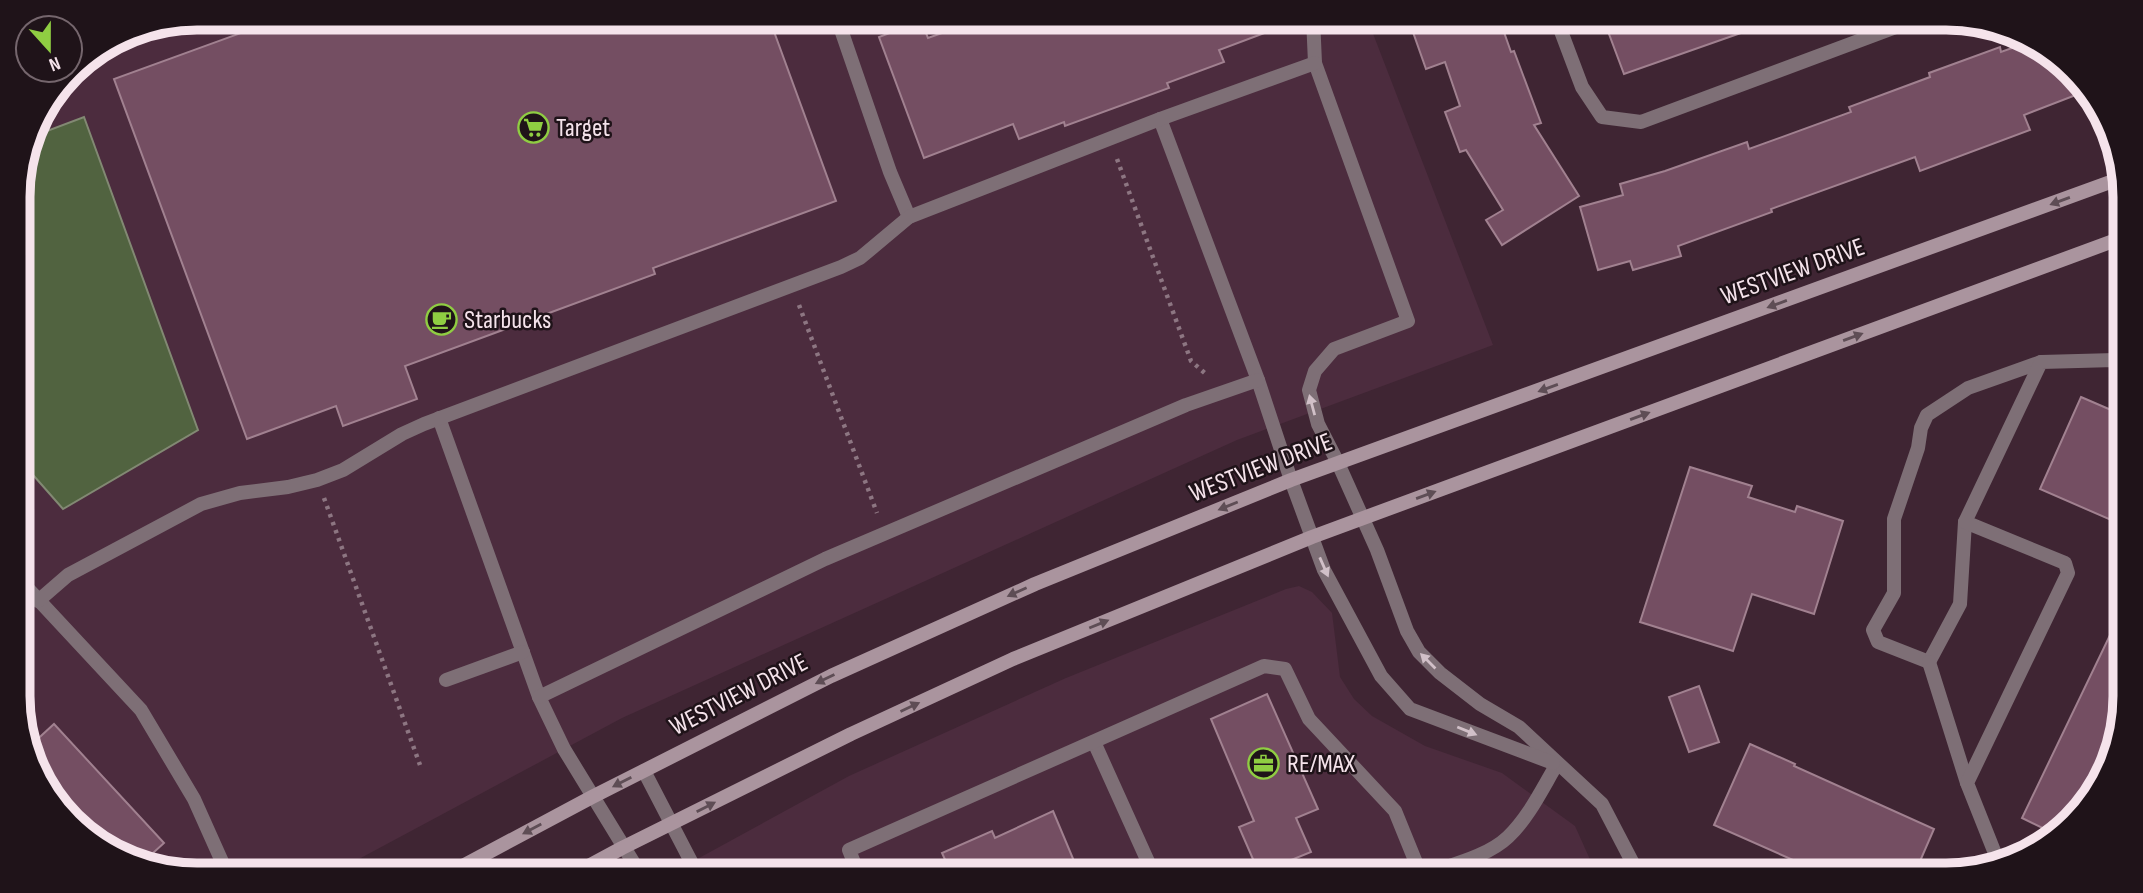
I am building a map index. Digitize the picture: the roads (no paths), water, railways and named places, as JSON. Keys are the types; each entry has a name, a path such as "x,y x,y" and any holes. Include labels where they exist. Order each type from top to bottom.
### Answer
{"street":[{"path":"841,30 890,172 909,217"},
{"path":"1314,30 1315,63 1408,321 1334,349 1315,371 1309,390 1318,424 1377,550 1406,631 1419,652 1440,673 1480,704 1519,727 1602,804 1633,863"},
{"path":"1561,30 1583,87 1602,117 1641,122 1888,30"},
{"path":"38,601 68,576 201,504 240,493 288,487 343,470 402,434 439,418 860,258 909,217 1160,119 1315,63"},
{"path":"1160,119 1258,380 1324,570 1381,676 1410,709 1557,764"},
{"name":"WESTVIEW DRIVE","path":"470,863 592,797 831,676 1012,595 1291,480 2112,181"},
{"path":"594,863 851,734 1013,659 1312,537 2113,241"},
{"path":"1929,662 1878,642 1873,631 1894,593 1894,519 1927,415 1968,388 2041,362 2113,360"},
{"path":"1996,855 1967,783 1929,662 1960,604 1965,522 2041,362"},
{"path":"539,697 825,559 1186,405 1258,380"},
{"path":"439,418 539,697 564,749 632,863"},
{"path":"1965,522 2065,563 2067,573 1967,783"},
{"path":"30,592 141,710 194,799 223,863"},
{"path":"446,680 523,652"},
{"path":"854,863 849,850 1264,666 1285,668 1309,719 1395,811 1417,863"},
{"path":"1094,741 1149,863"},
{"path":"1454,863 1492,849 1508,838 1525,817 1557,764"},
{"path":"644,771 692,863"}],"place":[{"name":"Target","path":"533,128"},
{"name":"Starbucks","path":"441,320"},
{"name":"RE/MAX","path":"1264,764"}]}
